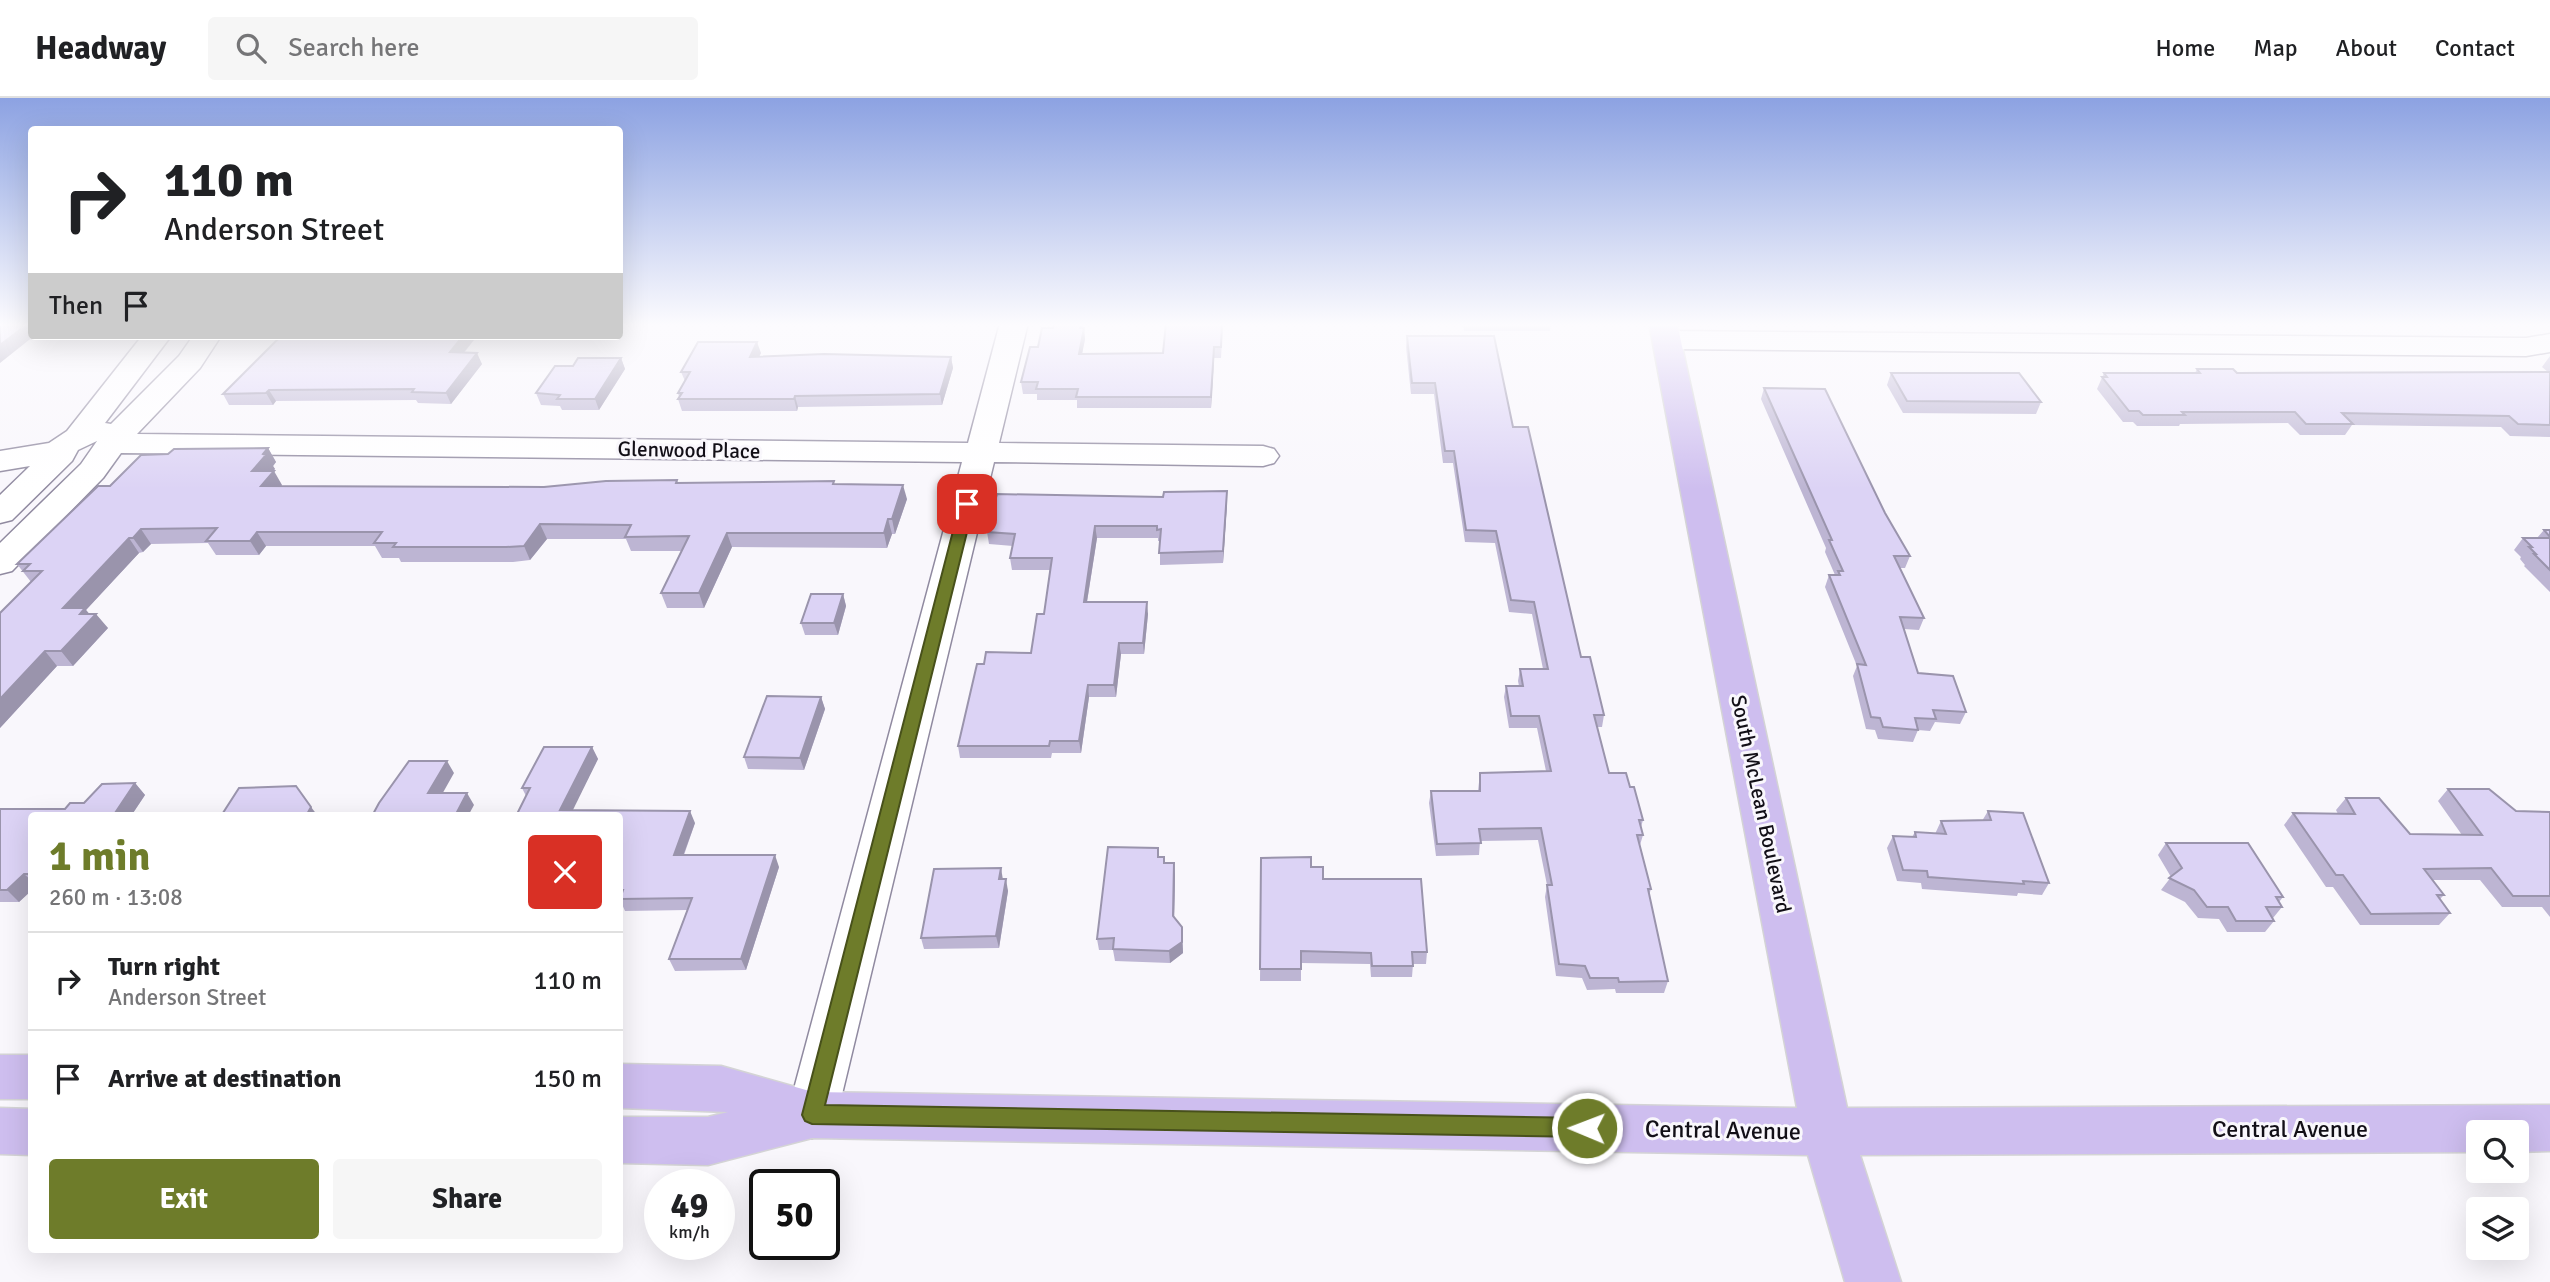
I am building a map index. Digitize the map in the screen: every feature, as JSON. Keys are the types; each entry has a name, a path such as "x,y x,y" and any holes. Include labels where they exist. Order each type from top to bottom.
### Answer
{"main road":[{"name":"South McLean Boulevard","path":"1674,378 1827,1132 1873,1282"},
{"path":"0,1077 28,1077"},
{"name":"Central Avenue","path":"623,1086 721,1088 812,1115"},
{"name":"Central Avenue","path":"623,1140 708,1141 812,1115 1827,1132 2550,1128"},
{"path":"0,1131 28,1132"}],"street":[{"path":"0,513 66,448 123,378"},
{"path":"0,563 92,471 113,443 175,378"},
{"path":"812,1115 1000,378"},
{"path":"66,448 77,459 95,455 113,443"},
{"name":"Glenwood Place","path":"113,443 1264,456"},
{"path":"0,461 66,448"}],"building":[{"path":"239,378 457,378 446,393 412,392 414,389 269,390 266,393 223,394"},
{"path":"546,378 608,378 595,399 557,399 560,395 536,393"},
{"path":"686,378 945,378 940,394 795,396 794,399 678,399 682,393 678,393"},
{"path":"1022,378 1212,378 1211,397 1076,397 1078,389 1036,389 1038,382 1021,382"},
{"path":"1411,378 1503,378 1513,427 1528,427 1581,657 1590,657 1604,715 1594,715 1609,773 1626,773 1630,787 1634,787 1643,820 1639,820 1643,835 1637,835 1651,889 1648,889 1668,981 1619,982 1618,978 1590,978 1585,966 1559,964 1547,885 1552,885 1541,828 1479,829 1481,843 1437,844 1431,791 1480,791 1480,773 1551,771 1539,716 1511,716 1506,686 1523,686 1520,669 1548,669 1534,602 1511,600 1496,531 1466,530 1454,451 1445,451 1435,383 1412,383"},
{"path":"1894,378 2023,378 2041,402 1907,401"},
{"path":"2103,378 2550,378 2550,425 2518,424 2509,416 2342,413 2353,424 2306,424 2295,412 2182,412 2185,415 2143,415 2139,411 2129,411"},
{"path":"1764,388 1825,389 1885,513 1910,556 1894,556 1924,618 1900,617 1918,673 1953,676 1966,712 1933,710 1936,719 1915,718 1918,730 1883,727 1880,718 1871,717 1857,664 1866,665 1829,575 1840,575 1838,571 1843,571 1829,540 1832,540"},
{"path":"268,448 263,454 266,455 252,471 274,471 261,486 544,487 606,481 677,480 676,483 834,481 833,484 903,485 892,519 888,519 884,533 727,533 699,593 661,593 689,536 625,537 631,525 540,524 524,546 506,547 393,547 396,543 374,543 382,532 257,532 250,541 206,541 217,528 141,529 133,538 129,538 63,608 85,608 80,614 96,614 61,651 45,651 0,699 0,613 42,571 23,571 30,564 17,564 98,486 110,486 141,455 168,454 174,449"},
{"path":"1227,491 1223,551 1159,553 1161,529 1157,530 1157,526 1095,526 1084,602 1147,602 1143,643 1119,643 1114,685 1088,685 1079,741 1050,741 1049,746 958,746 977,664 984,664 986,652 1031,653 1037,614 1044,614 1052,558 1010,558 1015,534 987,532 997,494 1163,497 1164,492"},
{"path":"2523,538 2550,538 2550,570 2534,554 2529,547 2532,547"},
{"path":"811,594 843,594 834,623 801,623"},
{"path":"767,696 821,697 800,758 744,757"},
{"path":"544,747 592,747 560,810 690,811 674,855 775,855 741,959 669,959 692,898 623,899 623,812 518,812 530,788 522,788"},
{"path":"409,761 447,761 428,793 467,793 457,812 374,812"},
{"path":"135,783 116,812 28,812 28,874 24,874 7,890 0,890 0,809 65,809 70,803 84,803 102,784"},
{"path":"296,786 311,807 308,812 224,812 239,788"},
{"path":"2448,789 2489,789 2516,811 2550,812 2550,896 2513,896 2491,868 2424,869 2444,895 2437,895 2450,913 2371,914 2343,875 2336,875 2293,813 2355,814 2346,798 2379,798 2410,834 2482,835"},
{"path":"1988,811 2023,813 2049,883 2023,881 2024,884 1928,877 1927,871 1903,870 1893,836 1916,837 1915,832 1946,834 1941,821 1991,820"},
{"path":"2166,843 2248,843 2283,897 2276,897 2282,907 2266,907 2274,921 2236,921 2228,907 2207,907 2194,890 2169,878 2182,868"},
{"path":"1108,847 1158,848 1158,857 1164,857 1164,863 1174,863 1173,916 1182,927 1182,942 1169,951 1113,949 1114,938 1097,939"},
{"path":"1311,857 1311,867 1323,867 1323,879 1421,879 1427,952 1412,952 1413,966 1372,966 1371,953 1301,951 1301,969 1260,969 1261,858"},
{"path":"1001,868 999,879 1006,879 996,936 921,938 934,869"}],"route":[{"path":"967,504 812,1115 1587,1128"}]}
